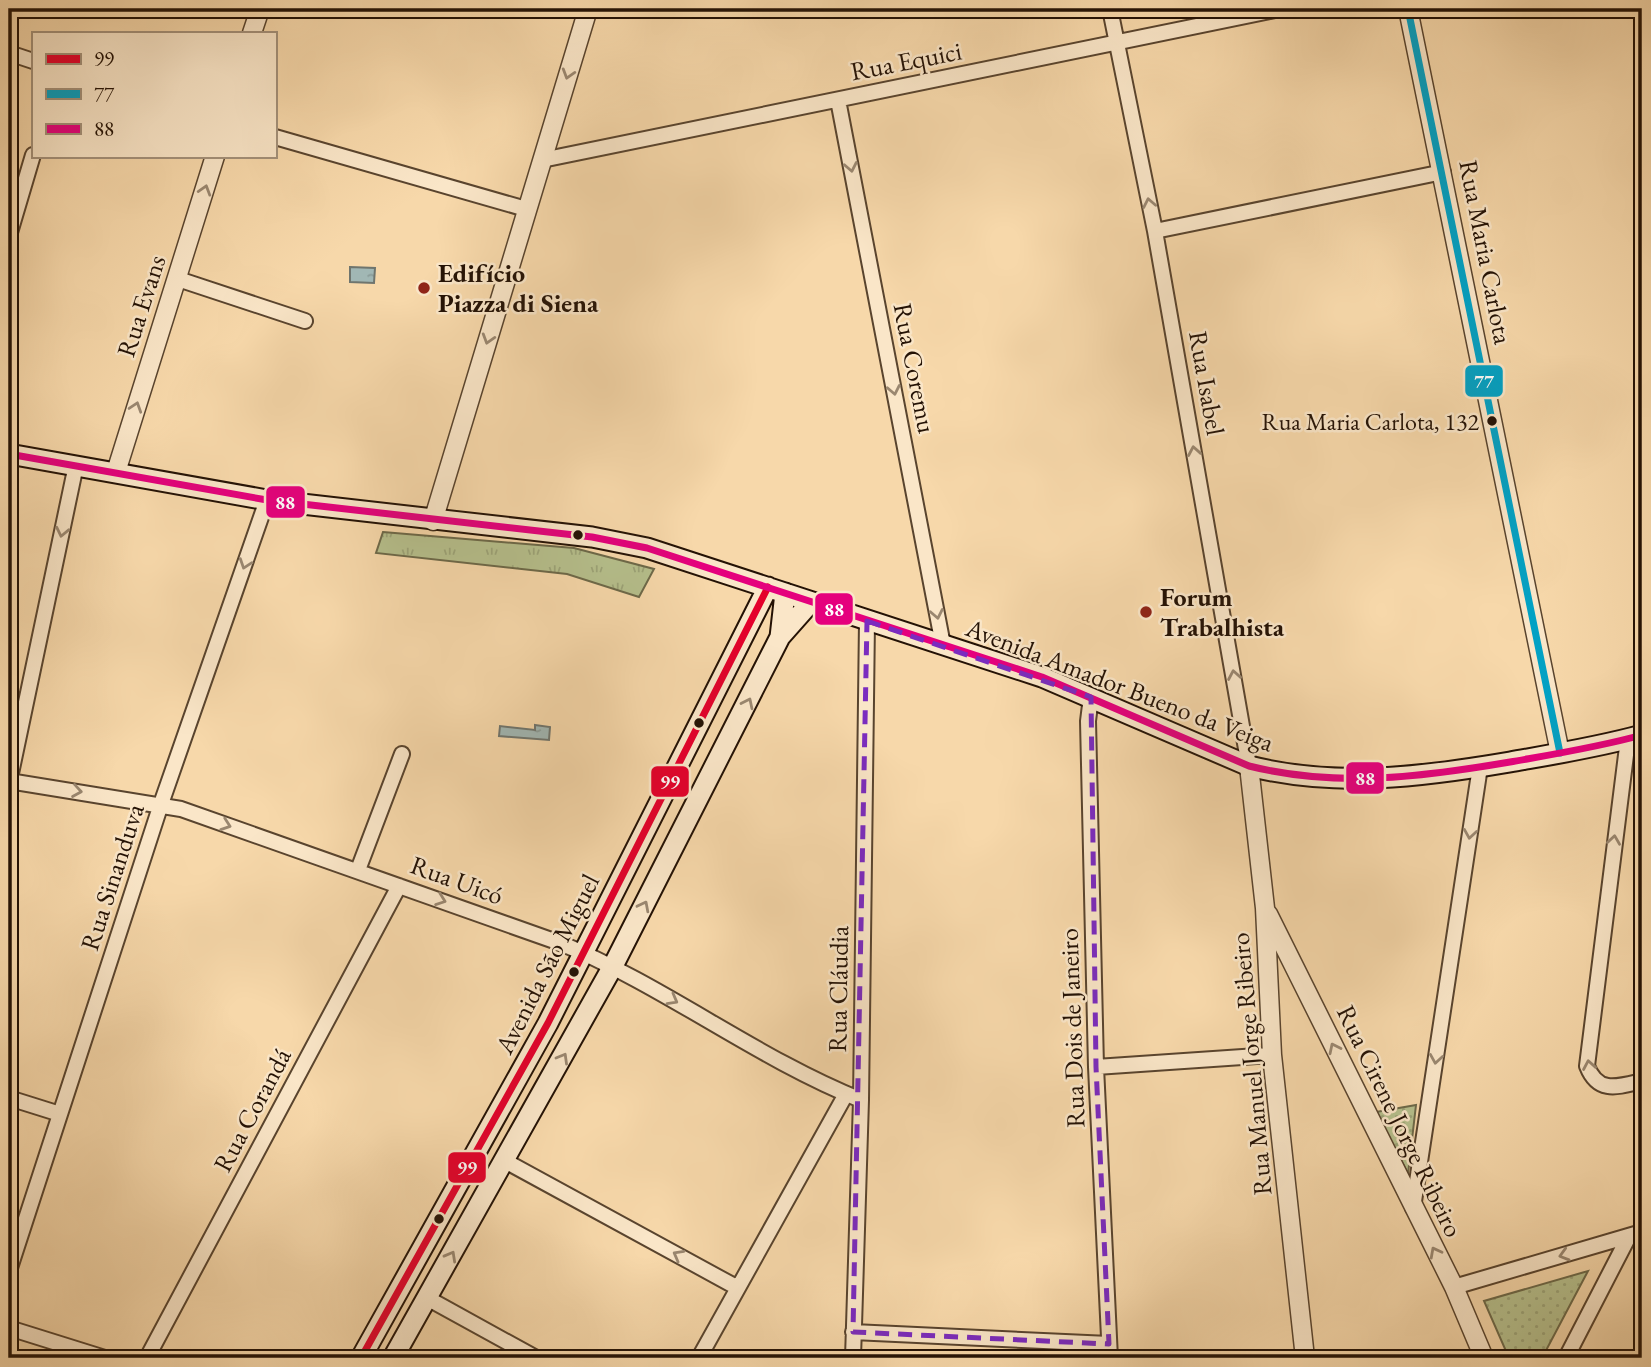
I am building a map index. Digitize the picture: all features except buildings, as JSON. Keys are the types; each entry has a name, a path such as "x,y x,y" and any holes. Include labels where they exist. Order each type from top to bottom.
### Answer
{"main road":[{"name":"Avenida Amador Bueno da Veiga","path":"9,454 267,500 592,537 647,548 943,645 1091,697 1249,766 1320,779 1358,781 1480,767 1635,737"},
{"path":"776,590 780,638"},
{"name":"Avenida São Miguel","path":"361,1358 548,1023 776,590"},
{"path":"393,1358 613,966 780,638 811,602"}],"street":[{"path":"253,32 260,9"},
{"path":"433,521 588,9"},
{"name":"Rua Isabel","path":"1110,9 1155,231 1249,766"},
{"name":"Rua Equici","path":"542,160 1280,9"},
{"name":"Rua Maria Carlota","path":"1408,9 1560,753"},
{"path":"9,53 32,61"},
{"name":"Rua Coremu","path":"838,100 943,645"},
{"path":"276,137 526,209"},
{"path":"9,236 32,158"},
{"name":"Rua Evans","path":"116,472 214,158"},
{"path":"1155,231 1443,173"},
{"path":"178,279 305,321"},
{"path":"9,782 76,465"},
{"name":"Rua Sinanduva","path":"9,1271 162,804 267,500"},
{"name":"Rua Cláudia","path":"852,1358 861,1100 867,621"},
{"name":"Rua Dois de Janeiro","path":"1091,697 1088,721 1096,1067 1109,1351"},
{"path":"1635,737 1587,1066 1592,1079 1601,1087 1613,1088 1642,1081"},
{"path":"358,870 402,754"},
{"name":"Rua Manuel Jorge Ribeiro","path":"1249,766 1265,908 1272,1055 1305,1358"},
{"path":"1412,1209 1480,767"},
{"name":"Rua Uicó","path":"9,782 162,804 358,870 583,953 613,966 861,1100"},
{"name":"Rua Corandá","path":"148,1358 399,886"},
{"name":"Rua Cirene Jorge Ribeiro","path":"1265,908 1412,1209 1454,1287 1485,1358"},
{"path":"1096,1067 1272,1055"},
{"path":"699,1358 846,1094"},
{"path":"9,1098 60,1114"},
{"path":"505,1161 738,1288"},
{"path":"1454,1287 1636,1234"},
{"path":"1566,1358 1636,1234"},
{"path":"427,1298 536,1358"},
{"path":"9,1328 105,1358"},
{"path":"853,1332 1109,1351"}],"highlighted area":[{"path":"867,621 1091,697 1096,1067 1109,1344 853,1332"}],"green space":[{"path":"383,532 574,548 654,569 639,597 567,574 376,553"},
{"path":"1416,1105 1408,1174 1376,1112"},
{"path":"1588,1271 1542,1358 1509,1358 1484,1301"}],"water":[{"path":"350,267 375,268 374,283 350,282"},
{"path":"535,725 550,727 549,740 499,736 500,726 535,730"}],"transit line":[{"name":"77","path":"1408,9 1560,753"},
{"name":"88","path":"9,454 267,500 592,537 647,548 1042,677 1249,766 1282,773 1347,778 1412,776 1544,756 1642,735"},
{"name":"99","path":"361,1358 548,1023 768,587"}],"place":[{"name":"Edifício Piazza di Siena","path":"424,288"},
{"name":"Rua Maria Carlota, 132","path":"1492,421"},
{"name":"Forum Trabalhista","path":"1146,612"}]}
